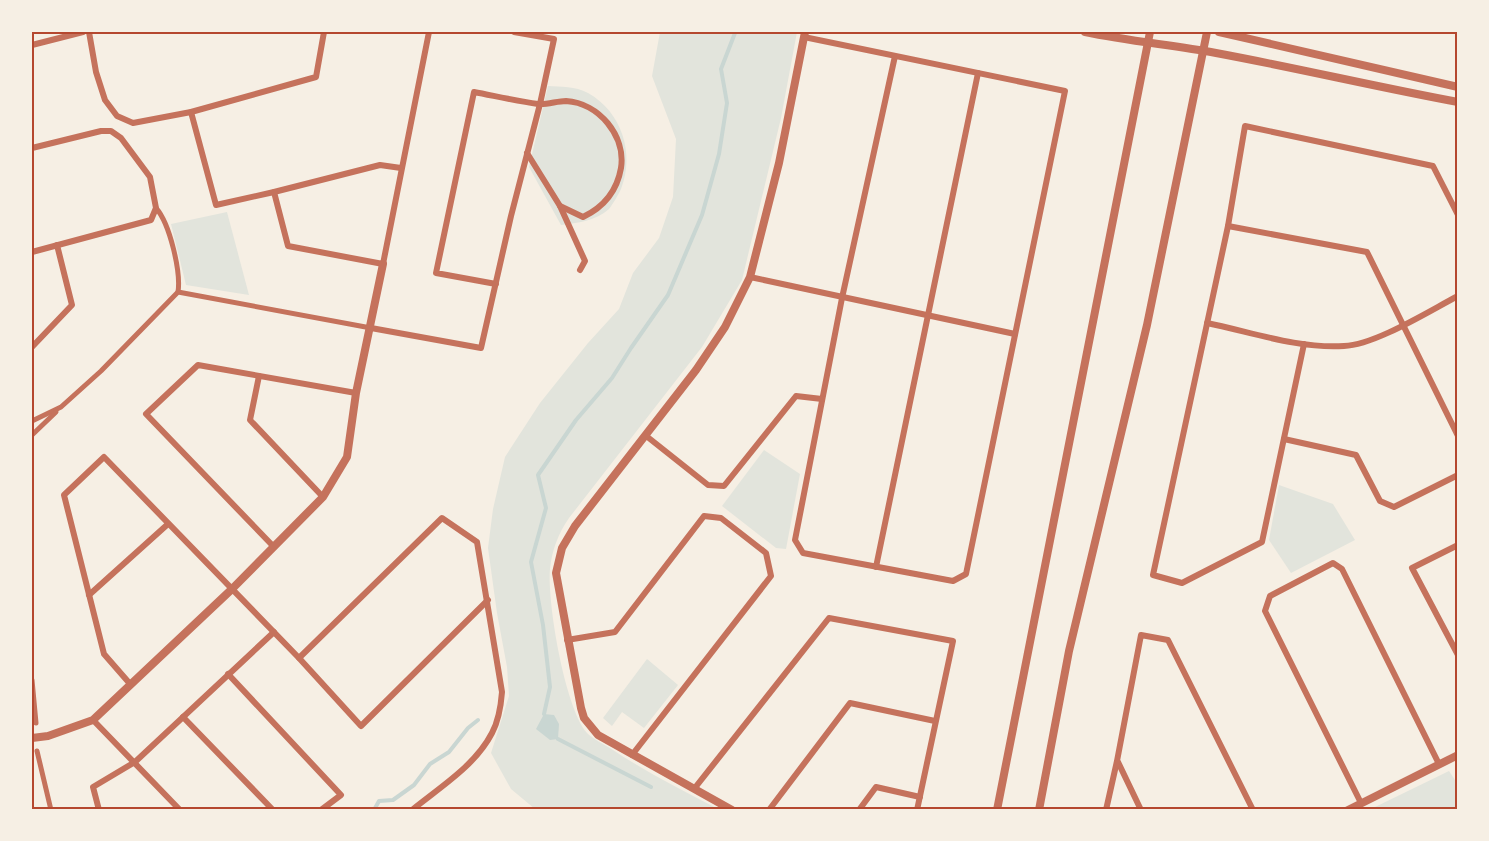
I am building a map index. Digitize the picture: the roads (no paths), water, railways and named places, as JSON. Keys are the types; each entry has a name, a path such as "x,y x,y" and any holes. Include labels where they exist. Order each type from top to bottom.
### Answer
{"street":[{"path":"32,45 79,32"},
{"path":"89,32 96,72 105,100 117,116 133,123 191,112 316,77 324,32"},
{"path":"32,738 48,736 93,720 232,589 323,497 347,457 356,393 371,328 429,32"},
{"path":"178,292 482,348 554,39 514,32"},
{"path":"1085,32 1204,51 1458,102"},
{"path":"997,810 1150,32"},
{"path":"1039,810 1069,651 1147,325 1207,32"},
{"path":"1219,32 1458,87"},
{"path":"732,810 597,735 585,718 567,640 556,573 562,548 575,526 696,370 725,327 750,277 779,163 805,34 895,56 1065,91 966,574 953,581 802,553 795,540 842,298 895,56"},
{"path":"876,567 978,72"},
{"path":"496,284 436,273 474,92 540,104 567,101 599,114 611,126 619,141 622,160 619,179 611,196 598,210 583,217 560,206"},
{"path":"191,112 216,205 380,165 401,168"},
{"path":"1304,344 1262,542 1182,583 1153,575 1228,226 1245,126 1433,166 1458,215"},
{"path":"32,148 101,130 111,131 121,138 150,177 156,208 164,217 180,280 178,292 101,371 32,435"},
{"path":"528,153 560,206 585,261 580,270"},
{"path":"273,192 288,246 383,264"},
{"path":"32,252 151,220 156,208"},
{"path":"1228,226 1367,252 1458,436"},
{"path":"32,347 72,305 57,245"},
{"path":"750,277 1015,334"},
{"path":"1207,323 1304,344 1345,346 1363,342 1402,326 1458,296"},
{"path":"274,547 146,414 198,365 356,393"},
{"path":"259,376 250,420 323,497"},
{"path":"645,435 708,485 724,486 796,396 822,399"},
{"path":"32,421 61,407"},
{"path":"1284,439 1356,455 1380,501 1394,507 1458,475"},
{"path":"131,685 104,654 64,495 104,457 299,658 361,726 488,600"},
{"path":"567,640 615,632 704,516 721,518 766,553 771,576 632,755"},
{"path":"299,658 442,518 477,543 502,692 500,710 493,731 483,747 466,766 412,810"},
{"path":"89,596 168,524"},
{"path":"1458,544 1412,568 1458,656"},
{"path":"1360,803 1265,611 1270,596 1333,563 1342,568 1439,764"},
{"path":"694,789 829,618 953,641 917,810"},
{"path":"99,810 93,787 135,762 274,632"},
{"path":"1106,810 1141,635 1167,640 1253,810"},
{"path":"228,674 341,795 321,810"},
{"path":"32,680 36,723"},
{"path":"769,810 850,703 935,721"},
{"path":"183,717 273,810"},
{"path":"93,720 180,810"},
{"path":"37,751 51,810"},
{"path":"1348,810 1458,755"},
{"path":"1117,761 1142,810"},
{"path":"859,810 876,787 920,797"}],"waterway":[{"path":"544,714 550,687 543,625 531,562 546,508 538,475 576,420 612,378 668,295 702,215 719,154 727,103 721,69 735,33"},
{"path":"374,810 379,801 393,800 414,785 430,764 449,752 468,728 478,720"},
{"path":"558,739 651,787"}]}
